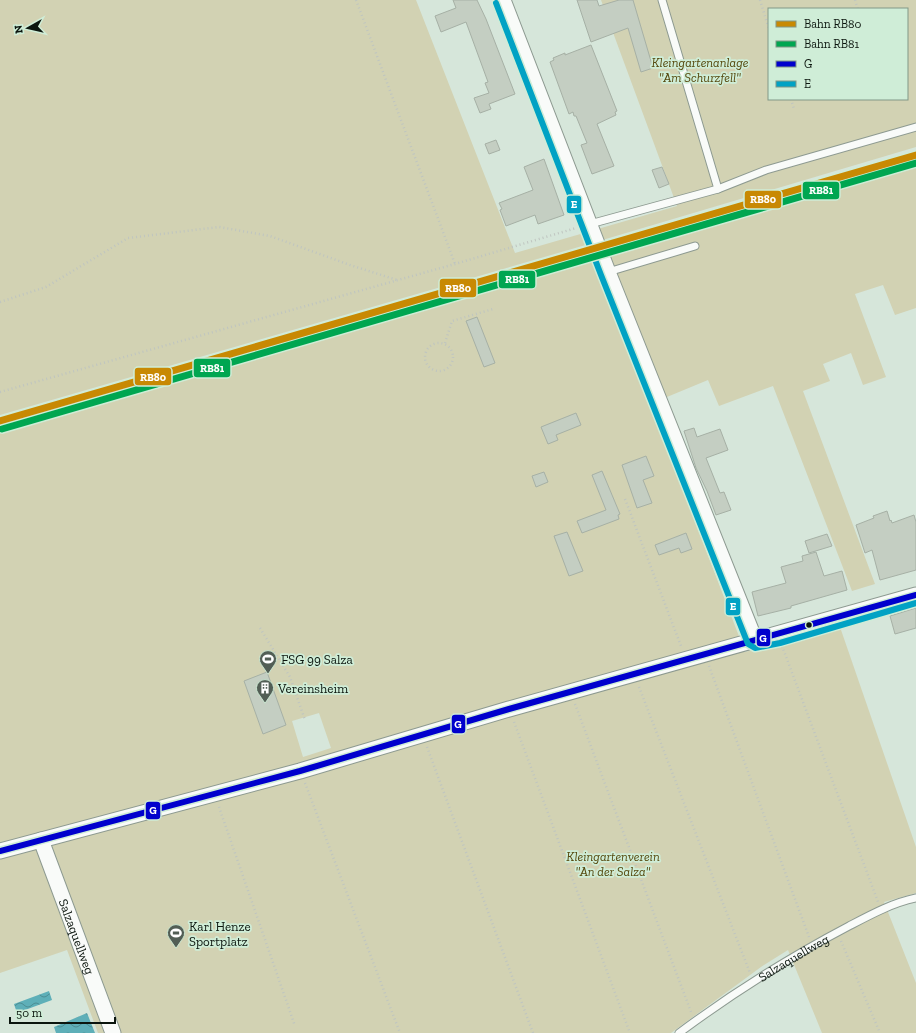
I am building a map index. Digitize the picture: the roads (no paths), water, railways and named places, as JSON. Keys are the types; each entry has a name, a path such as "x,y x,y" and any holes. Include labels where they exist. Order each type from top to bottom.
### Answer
{"street":[{"path":"503,0 608,272 755,640"},
{"path":"0,851 300,771 509,709 916,596"},
{"name":"Salzaquellweg","path":"41,840 113,1033"}],"lane":[{"path":"662,0 718,189"},
{"path":"590,224 718,189 766,170 916,127"},
{"path":"608,272 695,246"},
{"name":"Salzaquellweg","path":"680,1033 694,1022 812,946 881,910 916,898"}],"water":[{"path":"49,991 52,1000 17,1013 14,1004"},
{"path":"87,1013 95,1033 56,1033 54,1027"}],"rail line":[{"name":"RB80","path":"0,421 916,155"},
{"name":"RB81","path":"2,429 916,163"}],"place":[{"name":"FSG 99 Salza","path":"268,674"},
{"name":"Vereinsheim","path":"265,703"},
{"name":"Karl Henze Sportplatz","path":"176,948"}],"park label":[{"name":"Kleingartenanlage \"Am Schurzfell\"","path":"700,70"},
{"name":"Kleingartenverein \"An der Salza\"","path":"613,864"}]}
